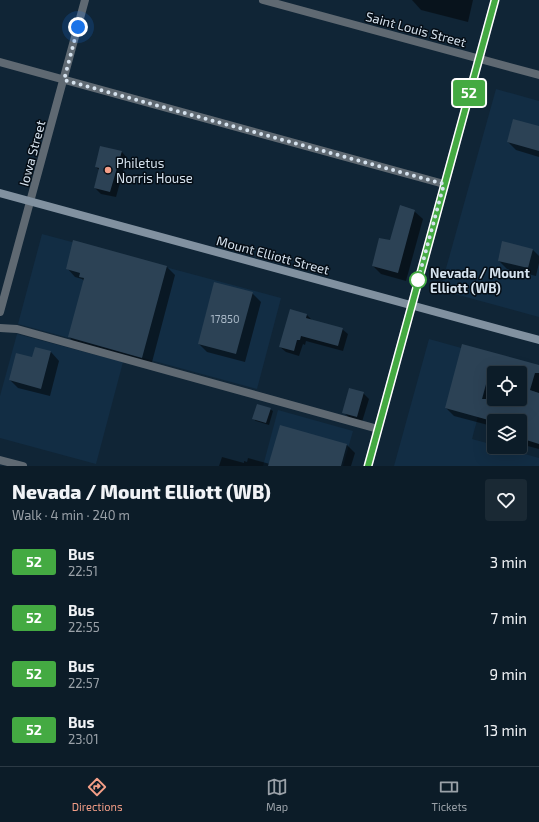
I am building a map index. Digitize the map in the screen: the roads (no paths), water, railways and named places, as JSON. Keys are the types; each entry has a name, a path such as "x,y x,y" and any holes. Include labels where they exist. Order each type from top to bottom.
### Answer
{"street":[{"name":"Iowa Street","path":"0,312 85,0"},
{"name":"Saint Louis Street","path":"263,0 539,75"},
{"path":"368,466 494,0"},
{"path":"0,62 444,184"},
{"name":"Mount Elliott Street","path":"0,194 539,340"},
{"path":"0,328 17,329 378,429"},
{"path":"0,460 23,466"}],"place":[{"name":"Philetus Norris House","path":"108,170"},
{"name":"Nevada / Mount Elliott (WB)","path":"418,280"}]}
